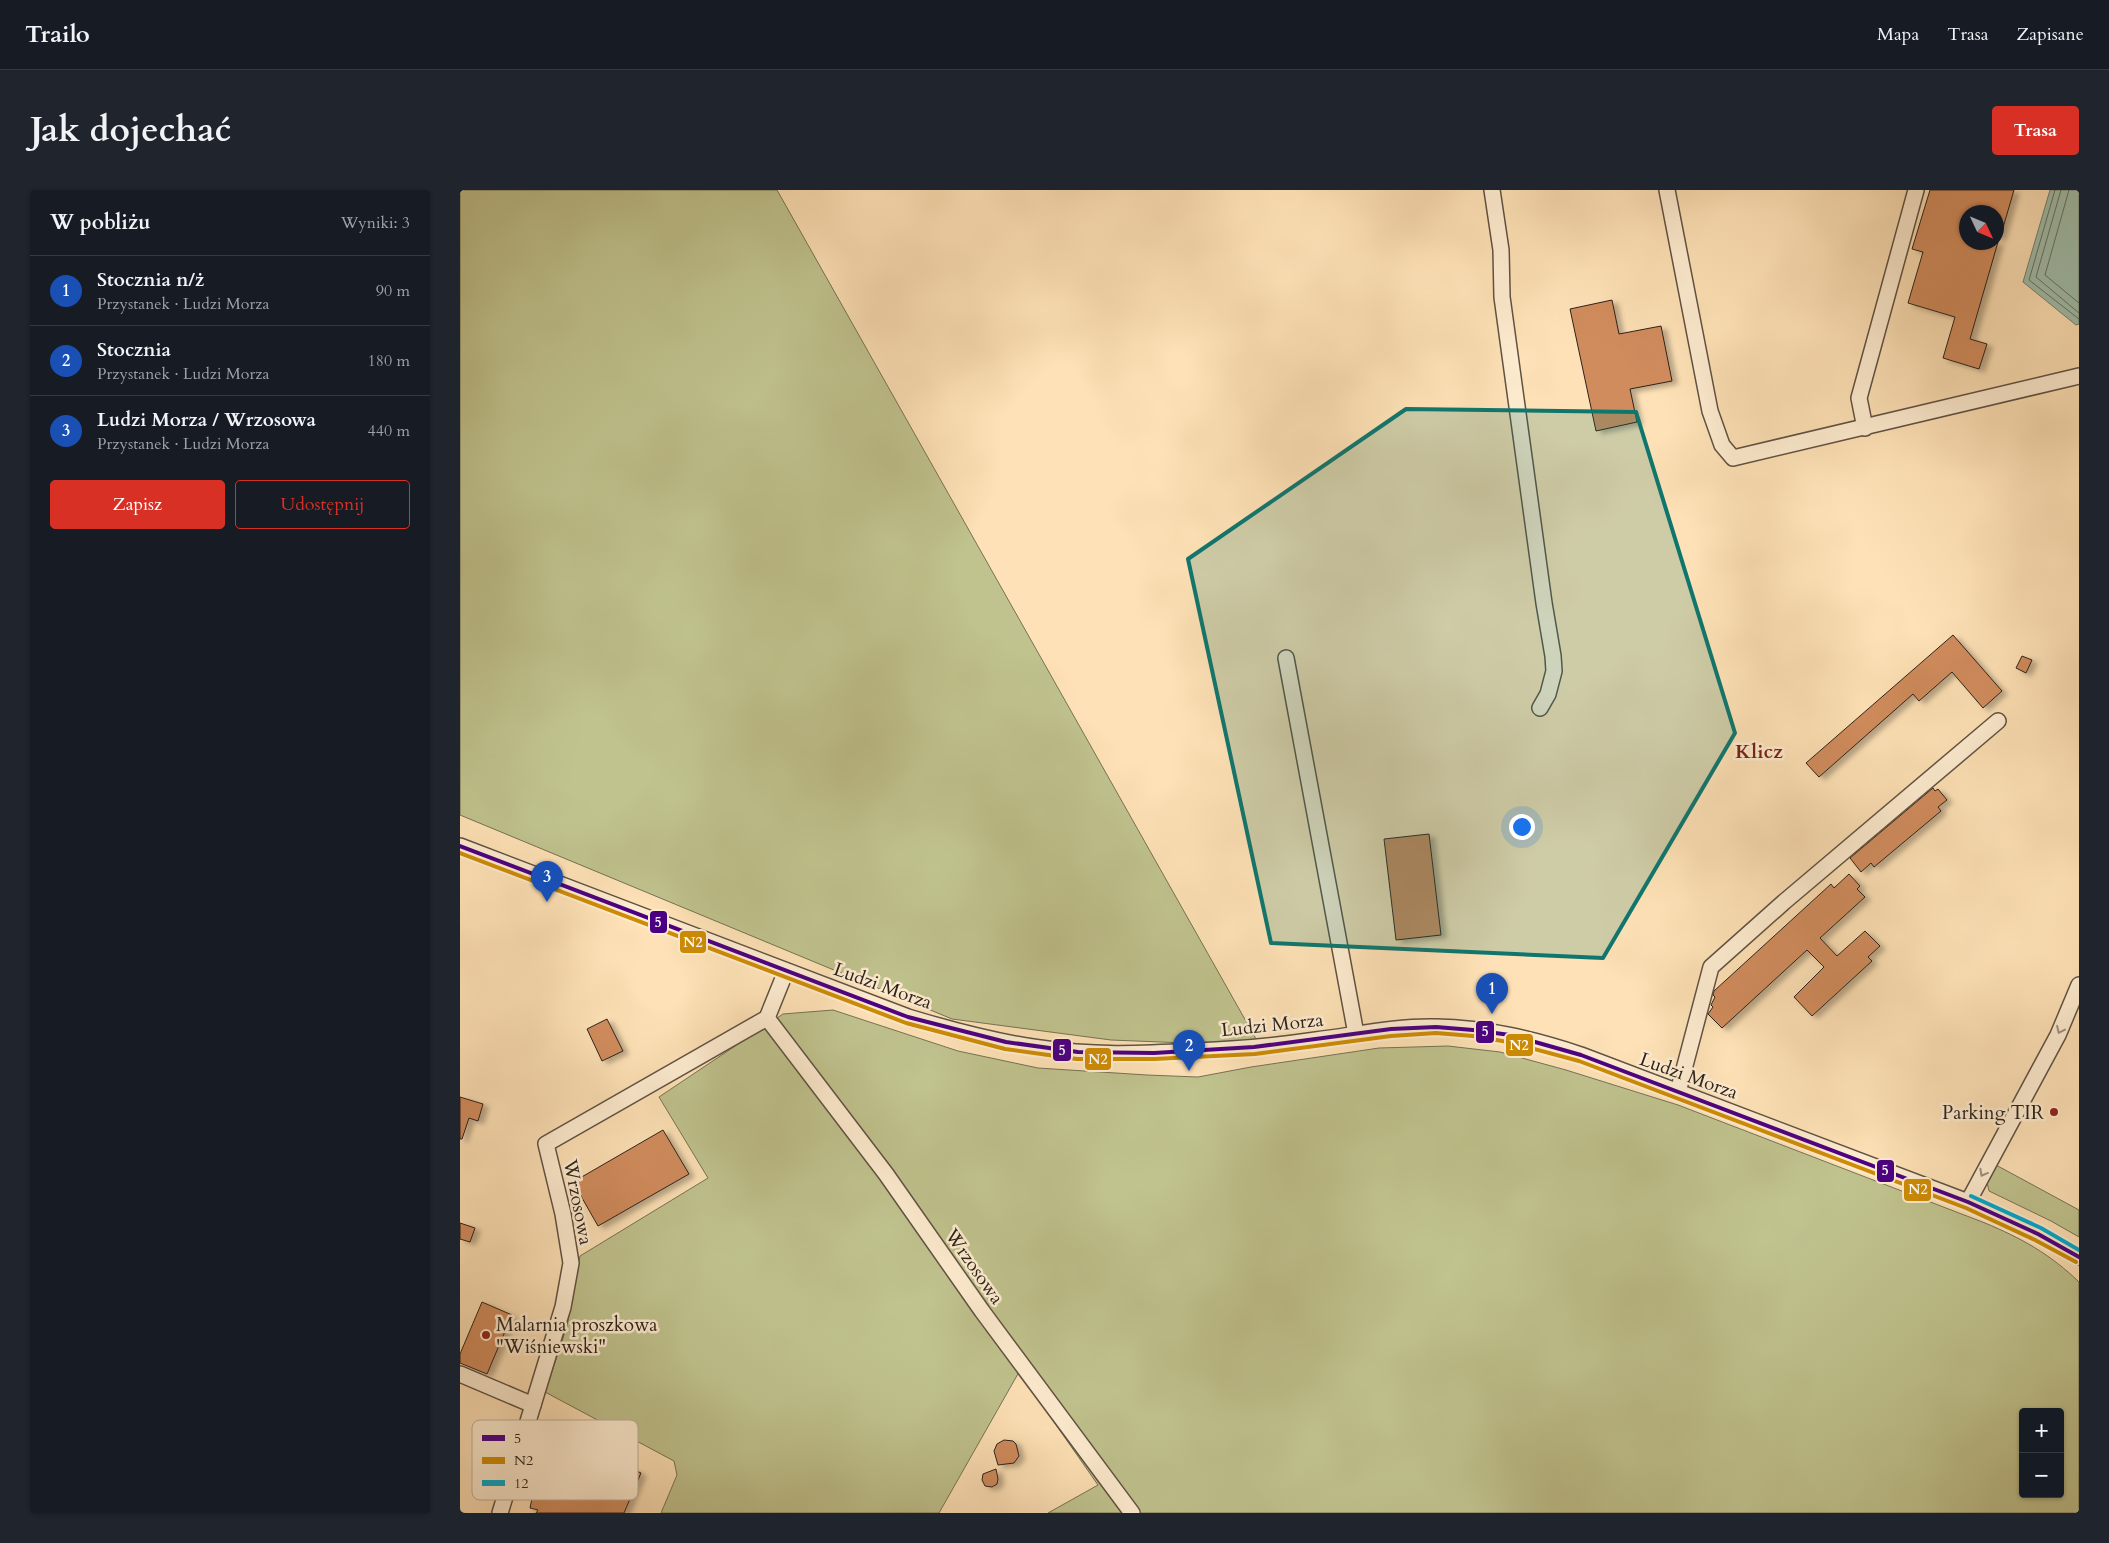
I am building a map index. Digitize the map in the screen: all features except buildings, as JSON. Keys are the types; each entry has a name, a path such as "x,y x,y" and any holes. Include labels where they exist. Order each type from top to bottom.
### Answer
{"street":[{"path":"1492,190 1500,250 1503,307 1553,656 1554,671 1548,694 1540,708"},
{"path":"1668,190 1710,411 1722,445 1732,458 1866,428 2079,376"},
{"path":"1866,428 1859,398 1916,190"},
{"path":"1286,658 1356,1034"},
{"path":"1678,1092 1711,967 1784,902 1998,721"},
{"name":"Ludzi Morza","path":"460,846 908,1017 959,1033 1041,1049 1107,1053 1193,1052 1318,1040 1395,1028 1435,1027 1486,1030 1523,1037 1572,1052 1968,1202 2038,1234 2079,1258"},
{"path":"767,1018 786,971"},
{"path":"1968,1202 2058,1035 2079,985"},
{"name":"Wrzosowa","path":"529,1420 563,1307 571,1263 563,1214 546,1144 767,1018 886,1174 988,1319 1132,1513"},
{"path":"460,1374 534,1405"},
{"name":"Wrzosowa","path":"500,1513 504,1500"}],"highlighted area":[{"path":"1406,409 1636,412 1735,733 1603,958 1271,943 1188,559"}],"green space":[{"path":"460,190 777,190 1260,1046 1111,1040 952,1019 460,815"},
{"path":"833,1010 958,1051 1038,1068 1147,1075 1198,1077 1379,1048 1448,1046 1500,1052 1566,1070 1678,1105 1985,1223 2035,1248 2057,1263 2079,1282 2079,1513 1048,1513 1098,1485 1019,1372 939,1513 661,1513 677,1475 674,1461 638,1442 638,1420 597,1420 545,1392 567,1326 580,1256 708,1178 659,1097 783,1014"},
{"path":"1996,1165 2079,1210 2079,1237 2051,1221 1989,1191 1987,1182"}],"water":[{"path":"2050,190 2079,190 2079,324 2076,325 2023,282"}],"transit line":[{"name":"5","path":"460,846 908,1017 1006,1042 1078,1052 1154,1053 1254,1047 1391,1029 1436,1027 1510,1035 1581,1055 1968,1202 2038,1234 2079,1257"},
{"name":"N2","path":"460,853 906,1023 1005,1049 1077,1059 1154,1059 1255,1054 1391,1036 1436,1033 1473,1036 1508,1042 1579,1061 1966,1208 2035,1240 2076,1262"},
{"name":"12","path":"1971,1196 2041,1228 2079,1250"}],"place":[{"name":"Ludzi Morza / Wrzosowa","path":"547,902"},
{"name":"Stocznia n/ż","path":"1492,1014"},
{"name":"Stocznia","path":"1189,1071"},
{"name":"Parking TIR","path":"2054,1112"},
{"name":"Malarnia proszkowa \"Wiśniewski\"","path":"486,1335"}],"district":[{"name":"Klicz","path":"1759,751"}]}
